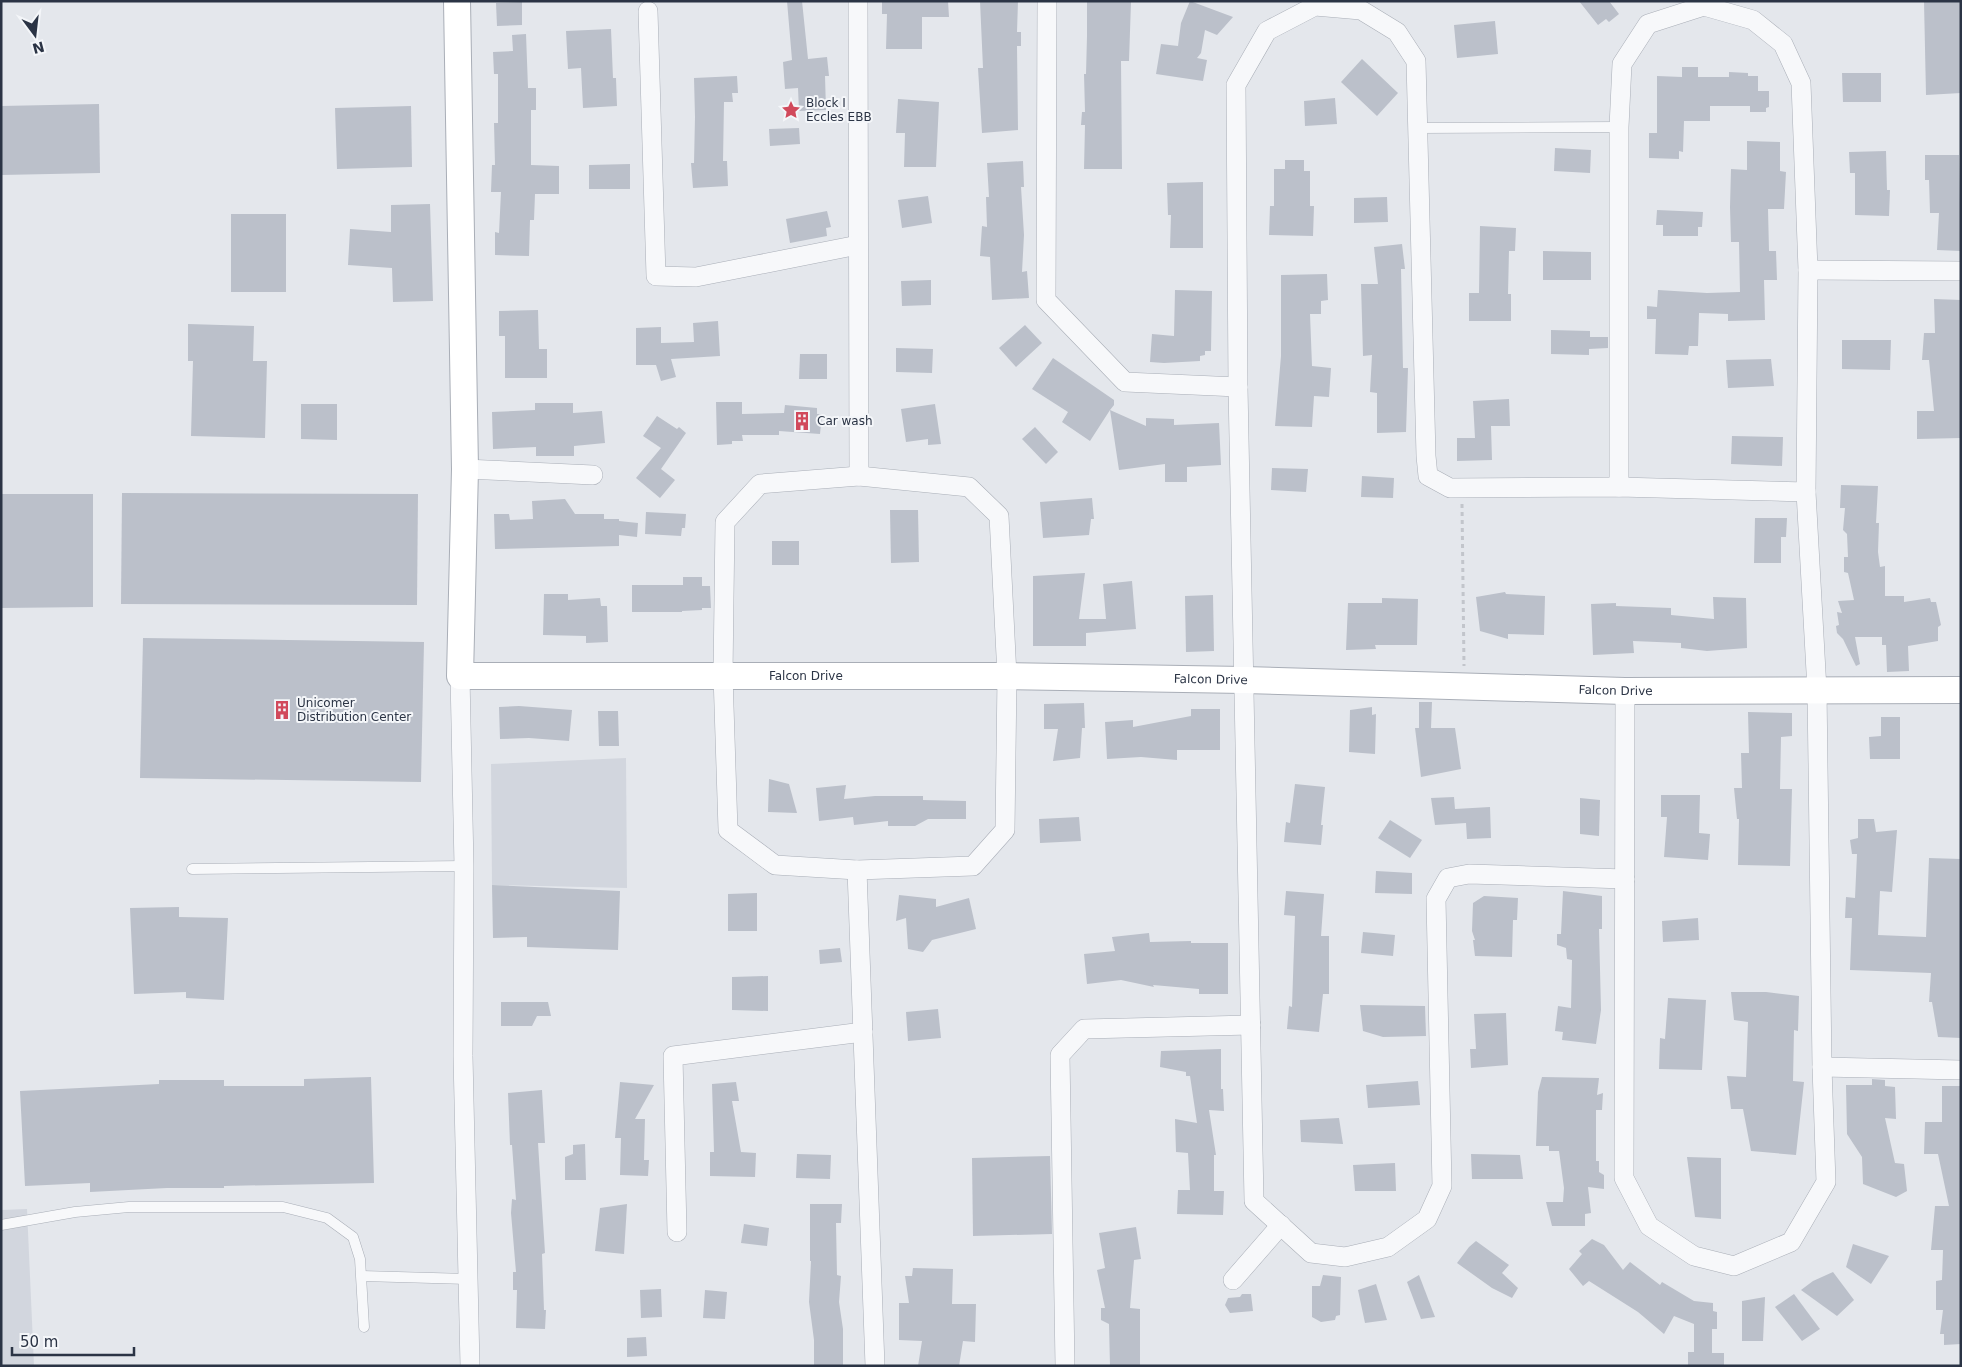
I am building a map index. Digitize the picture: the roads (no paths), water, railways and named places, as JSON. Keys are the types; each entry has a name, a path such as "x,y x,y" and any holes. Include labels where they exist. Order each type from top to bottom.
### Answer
{"street":[{"path":"457,1 465,469 460,676 464,866 463,1056 470,1366"},
{"path":"858,1 860,476"},
{"path":"1047,1 1046,300 1125,382 1238,387"},
{"path":"1625,879 1469,874 1448,878 1436,899 1442,1186 1427,1219 1388,1247 1345,1257 1312,1253 1254,1201 1238,387 1236,85 1267,31 1315,6 1361,10 1397,32 1416,61 1428,476 1450,488 1619,487 1806,492"},
{"path":"1619,487 1619,127 1622,64 1648,24 1704,6 1753,20 1783,44 1801,83 1808,270 1806,492 1817,690 1822,1067 1826,1182 1791,1242 1734,1266 1694,1256 1649,1226 1624,1178 1625,691"},
{"path":"648,11 656,276 696,277 858,245"},
{"path":"1808,270 1961,271"},
{"path":"465,469 593,476"},
{"path":"860,476 969,487 999,516 1007,676 1005,830 973,866 857,870 775,865 728,830 723,676 725,522 760,484 860,476"},
{"name":"Falcon Drive","path":"460,676 1007,676 1244,680 1625,691 1961,690"},
{"path":"857,870 875,1366"},
{"path":"1065,1366 1060,1055 1084,1030 1250,1025"},
{"path":"677,1232 673,1056 863,1032"},
{"path":"1822,1067 1961,1070"},
{"path":"1233,1280 1281,1225"}],"lane":[{"path":"1418,128 1619,127"},
{"path":"192,869 464,866"},
{"path":"1,1225 75,1212 128,1207 283,1206 327,1218 353,1236 360,1259 364,1327"},
{"path":"362,1276 468,1279"}],"place":[{"name":"Block I Eccles EBB","path":"791,110"},
{"name":"Car wash","path":"802,421"},
{"name":"Unicomer Distribution Center","path":"282,710"}]}
